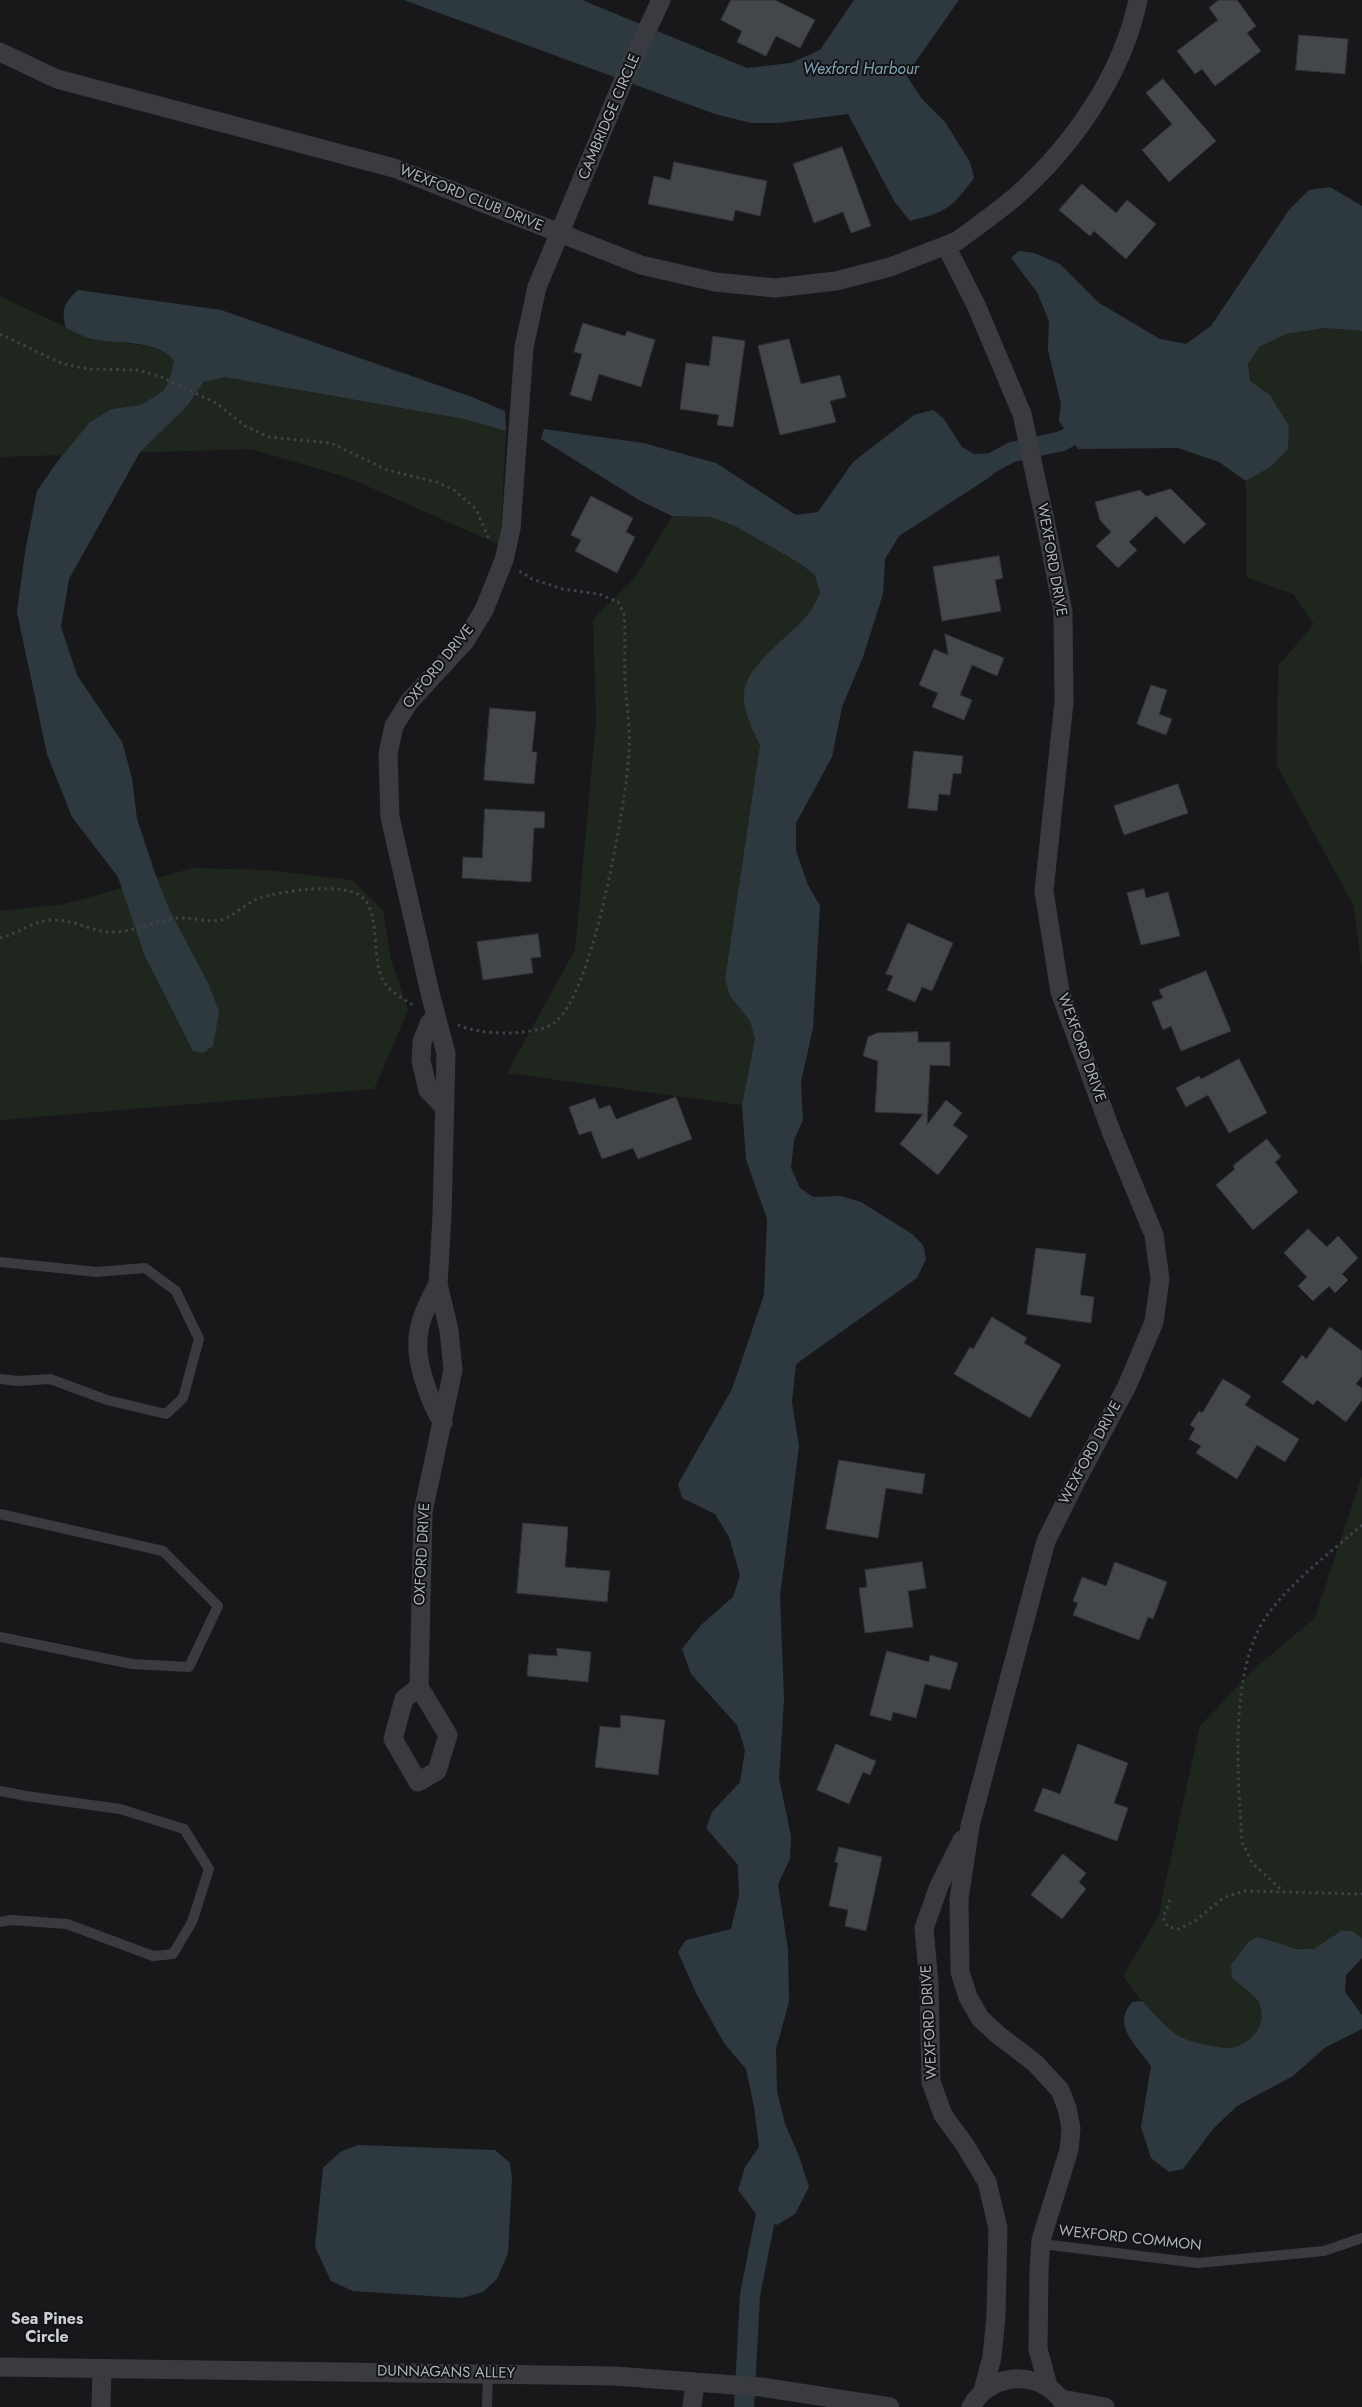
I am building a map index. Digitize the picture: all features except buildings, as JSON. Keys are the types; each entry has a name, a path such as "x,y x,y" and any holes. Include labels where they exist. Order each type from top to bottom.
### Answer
{"street":[{"name":"CAMBRIDGE CIRCLE","path":"561,235 613,107 661,0"},
{"name":"WEXFORD CLUB DRIVE","path":"0,52 56,79 394,168 641,265 715,282 774,288 836,281 890,267 946,246 957,241 1014,197 1056,157 1090,112 1116,64 1138,0"},
{"name":"OXFORD DRIVE","path":"418,1687 423,1512 453,1370 449,1330 438,1284 442,1216 443,1106 446,1053 435,1016 390,817 388,754 394,726 409,702 465,641 484,610 504,560 511,530 524,347 537,288 561,235"},
{"name":"WEXFORD DRIVE","path":"946,246 976,306 1022,414 1045,520 1063,612 1064,702 1044,891 1060,992 1111,1132 1154,1235 1160,1279 1154,1322 1127,1386 1046,1541 970,1826 959,1899 960,1972 968,1997 980,2018 997,2034 1035,2063 1060,2090 1067,2108 1070,2128 1069,2150 1041,2240 1038,2270 1038,2349 1048,2386"},
{"name":"OXFORD DRIVE","path":"438,1284 420,1320 416,1344 418,1363 432,1405 443,1423"},
{"name":"WEXFORD DRIVE","path":"970,1826 939,1886 924,1928 929,1983 931,2082 943,2115 965,2144 987,2182 998,2228 996,2316 992,2358 972,2402"},
{"name":"DUNNAGANS ALLEY","path":"0,2367 615,2376 761,2387 890,2407"},
{"path":"101,2407 102,2369"},
{"name":"WEXFORD DRIVE","path":"972,2402 998,2382 1015,2378 1032,2379 1048,2386 1064,2403"},
{"path":"692,2407 695,2382"},
{"path":"1064,2403 1105,2407"}],"lane":[{"path":"0,1262 97,1272 145,1268 176,1290 200,1338 183,1398 166,1414 107,1400 50,1379 18,1382 0,1380"},
{"path":"0,1514 163,1551 218,1606 190,1667 132,1664 0,1637"},
{"path":"0,1791 120,1809 184,1829 209,1868 192,1922 173,1954 153,1956 67,1924 11,1920 0,1922"},
{"name":"WEXFORD COMMON","path":"1042,2244 1198,2263 1324,2251 1362,2238"},
{"path":"487,2407 488,2374"}],"path":[{"path":"0,334 63,364 88,369 139,370 161,377 200,394 216,403 245,426 269,437 331,443 387,470 436,482 454,490 476,509 494,551 504,560 532,579 562,589 599,594 618,602 624,613 629,751 621,819 606,896 573,1000 554,1023 516,1034 466,1029 420,1010 384,983 377,965 371,908 360,896 341,890 276,894 256,899 223,919 210,921 178,918 130,931 107,932 81,924 54,920 34,922 9,936 0,938"},
{"path":"1285,1893 1252,1863 1242,1842 1239,1701 1249,1651 1268,1615 1302,1577 1362,1525"},
{"path":"1170,1900 1164,1918 1168,1927 1179,1929 1195,1921 1222,1898 1244,1891 1362,1894"}],"shaded area":[{"path":"0,296 88,338 146,346 290,389 464,419 506,431 500,545 349,478 251,449 0,457"},
{"path":"1325,328 1362,331 1362,970 1354,906 1277,766 1278,666 1314,624 1293,594 1246,577 1246,481 1270,467 1288,449 1289,426 1270,395 1250,381 1248,364 1259,347 1286,334"},
{"path":"672,516 711,517 735,526 799,563 815,575 820,593 809,613 759,665 747,682 749,722 760,745 725,979 730,996 750,1021 755,1039 742,1105 507,1073 575,950 596,721 593,619 635,578"},
{"path":"193,868 265,870 352,880 383,911 391,960 408,1010 374,1089 0,1120 0,911 65,904"},
{"path":"1362,1476 1362,1938 1346,1931 1340,1932 1319,1947 1311,1949 1291,1947 1258,1937 1249,1941 1231,1965 1232,1978 1258,2001 1262,2017 1256,2032 1251,2038 1229,2048 1184,2039 1158,2020 1123,1976 1158,1917 1200,1726 1254,1669 1315,1618"}],"water":[{"name":"Wexford Harbour","path":"404,0 582,0 747,68 791,63 820,50 854,0 959,0 906,75 922,99 945,122 970,162 974,178 959,197 947,208 932,215 910,221 894,201 848,114 779,123 751,123 715,114"},
{"path":"1330,187 1362,206 1362,331 1325,328 1286,334 1259,347 1248,364 1250,381 1270,395 1289,426 1288,449 1270,467 1246,481 1219,462 1178,448 1078,449 1059,421 1061,404 1048,350 1049,321 1037,292 1011,258 1019,251 1034,253 1060,264 1099,303 1160,339 1186,344 1211,326 1289,210 1309,190"},
{"path":"78,290 221,310 472,397 505,411 506,431 464,419 225,377 203,382 188,405 140,452 69,579 61,627 77,675 122,742 132,778 137,819 155,873 169,909 208,983 219,1012 213,1046 203,1053 193,1051 144,954 118,877 72,817 47,754 17,612 25,552 37,491 57,462 90,422 112,409 141,405 162,392 169,382 174,361 167,354 147,345 88,338 66,328 65,307"},
{"path":"933,410 944,419 962,447 974,454 995,453 1002,465 990,477 899,536 885,559 883,594 863,657 842,707 832,757 796,823 796,851 808,885 820,906 813,1028 801,1082 803,1120 794,1140 791,1168 800,1188 813,1197 841,1196 861,1202 912,1234 923,1245 926,1259 917,1278 796,1364 792,1402 799,1446 780,1596 784,1699 779,1779 791,1836 790,1859 778,1884 788,1950 789,2002 776,2049 777,2091 785,2124 799,2156 809,2187 795,2214 777,2225 757,2215 738,2190 745,2167 759,2147 754,2106 746,2069 724,2043 696,1993 678,1952 686,1940 731,1929 739,1896 738,1865 706,1828 712,1812 740,1782 745,1750 737,1725 691,1674 682,1649 701,1625 733,1597 740,1575 729,1537 715,1514 682,1498 678,1484 732,1389 764,1295 767,1219 746,1159 742,1105 755,1039 750,1021 730,996 725,979 760,745 747,714 744,693 747,682 761,661 809,613 820,593 815,575 799,563 735,526 711,517 672,516 639,500 541,439 544,429 643,443 716,463 796,515 818,512 853,462 914,415"},
{"path":"1341,1931 1352,1931 1362,1938 1362,1958 1346,1975 1345,1992 1362,2015 1362,2029 1326,2047 1293,2076 1237,2106 1213,2129 1183,2169 1169,2172 1151,2158 1141,2127 1151,2066 1133,2043 1125,2027 1126,2011 1132,2002 1142,2001 1167,2027 1185,2039 1221,2047 1230,2048 1238,2046 1251,2038 1256,2032 1262,2017 1256,1998 1232,1978 1231,1965 1249,1941 1258,1937 1297,1949 1314,1949"},
{"path":"358,2145 495,2150 510,2163 512,2179 508,2253 497,2279 483,2292 462,2298 353,2291 331,2281 315,2247 323,2168 340,2152"}],"waterway":[{"path":"975,472 1012,452 1062,441 1092,424"},
{"path":"744,2407 750,2295 770,2194"}],"district":[{"name":"Sea Pines Circle","path":"47,2329"}]}
